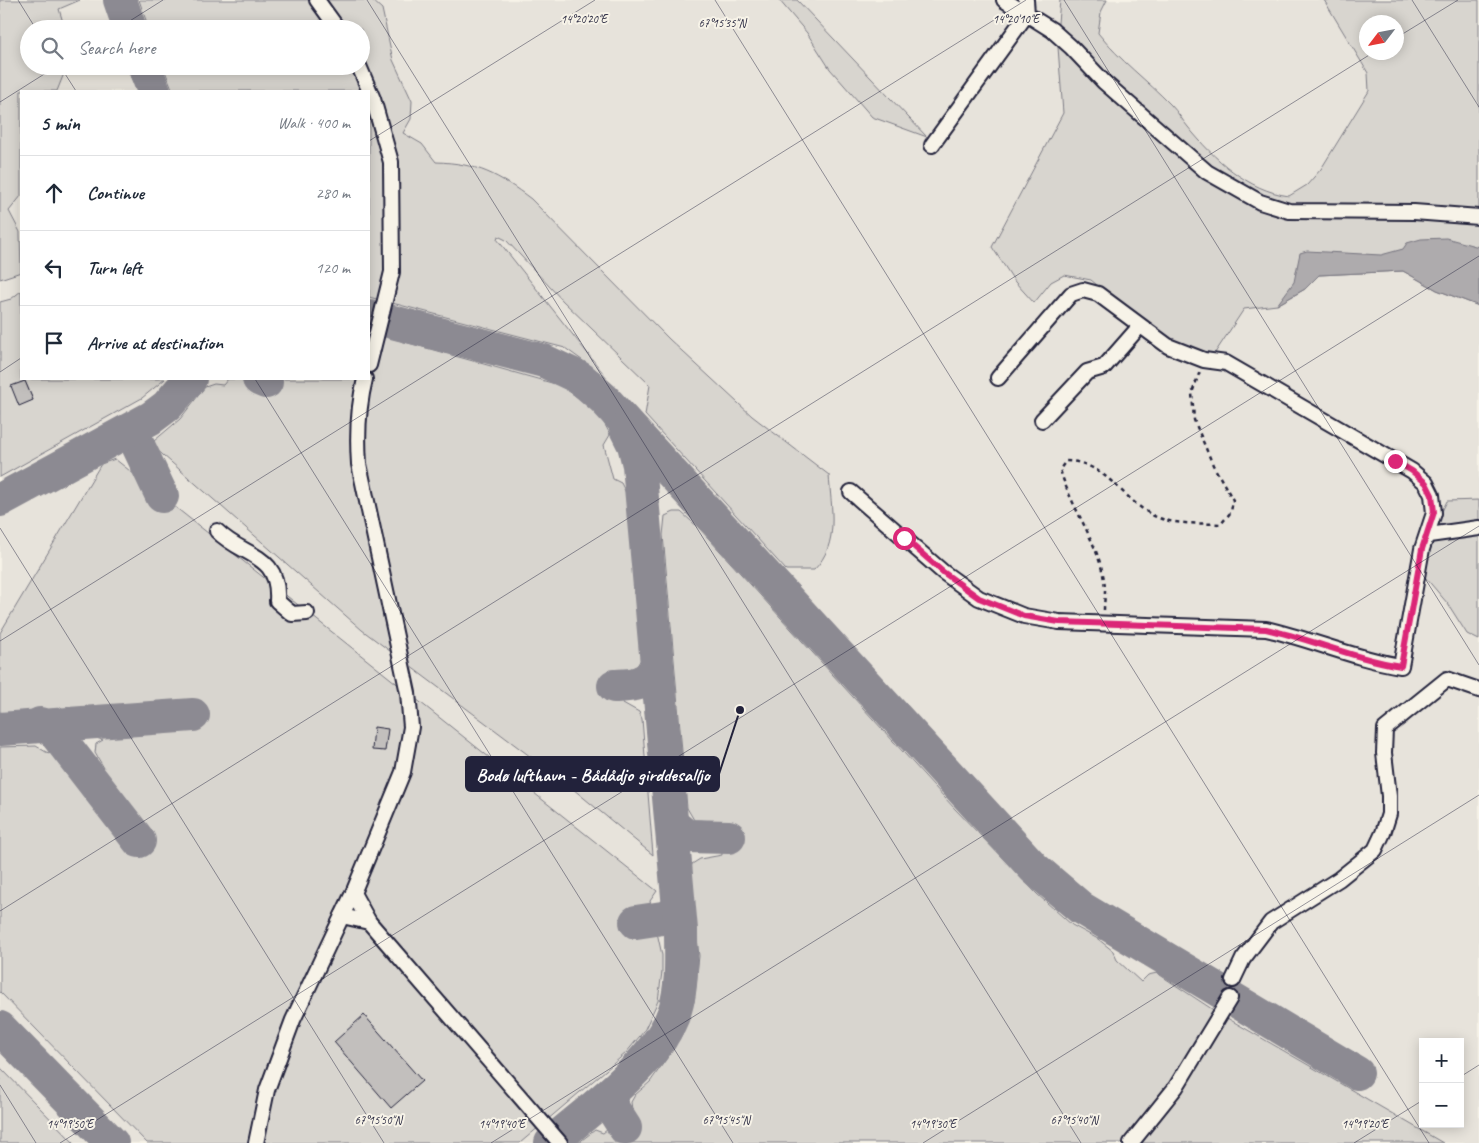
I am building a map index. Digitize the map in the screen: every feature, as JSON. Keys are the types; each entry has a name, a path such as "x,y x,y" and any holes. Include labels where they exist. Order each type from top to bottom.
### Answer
{"lane":[{"path":"317,0 331,20"},
{"path":"1004,0 1052,30 1071,46 1104,82 1207,172 1260,202 1290,211 1414,212 1479,217"},
{"path":"932,145 1027,14 1026,0"},
{"path":"363,75 369,90"},
{"path":"370,93 391,162 392,272 370,361"},
{"path":"852,492 943,572 979,598 1024,616 1059,622 1266,629 1296,636 1383,664 1401,666 1422,549 1429,535 1434,512 1432,495 1426,483 1412,471 1226,363 1204,360 1168,346 1098,294 1083,290 1071,294 998,378"},
{"path":"1042,420 1087,372 1104,367 1140,326"},
{"path":"256,1143 267,1090 293,1020 353,893 403,772 410,727 408,692 358,464 357,436 360,399 366,380"},
{"path":"1429,535 1479,528"},
{"path":"217,531 227,541 255,555 270,569 278,583 277,601 292,614 308,613"},
{"path":"1233,980 1243,959 1271,922 1339,879 1375,850 1389,814 1384,753 1385,728 1447,679 1479,690"},
{"path":"353,893 369,922 560,1143"},
{"path":"342,916 369,922"},
{"path":"1131,1143 1176,1088 1230,998"}],"path":[{"path":"1103,619 1105,590 1100,563 1088,534 1065,489 1060,469 1066,461 1081,461 1107,477 1134,501 1160,518 1221,524 1231,512 1233,500 1213,465 1194,420 1192,393 1204,360"}],"shaded area":[{"path":"0,0 1479,0 1479,1143 0,1143"},
{"path":"0,0 80,0 59,9 62,20 20,20 20,75 63,75 57,90 20,90 20,197 9,211 20,232 20,272 0,279"},
{"path":"139,0 372,0 382,9 393,60 412,101 411,119 403,133 422,144 436,162 464,165 487,172 508,183 531,199 669,339 752,416 829,475 832,513 831,537 828,549 814,570 786,570 645,415 650,385 563,301 506,240 498,236 497,239 607,378 565,348 370,297 370,90 173,90 167,75 370,75 370,20 146,20"},
{"path":"779,0 797,0 927,137 872,117 830,69 807,33"},
{"path":"1060,0 1107,0 1101,12 1098,33 1106,43 1176,110 1198,139 1220,161 1245,180 1274,193 1289,196 1307,185 1321,169 1369,91 1368,73 1360,60 1404,60 1404,15 1359,15 1359,58 1324,0 1479,0 1479,306 1437,290 1403,271 1319,275 1305,289 1277,305 1244,309 1213,356 1189,352 1147,326 1091,280 1064,275 1051,282 1034,303 1015,282 992,247 1063,113 1057,34"},
{"path":"1446,238 1479,247 1479,306 1437,290 1403,271 1319,275 1305,289 1277,305 1294,282 1300,253 1307,251 1381,255 1403,249 1407,243 1421,239"},
{"path":"20,292 20,380 164,380 142,398 0,477 0,302 11,299","holes":["25,381 33,400 19,405 12,386"]},
{"path":"370,332 559,385 589,406 601,420 610,435 604,445 613,479 621,483 627,495 641,659 637,666 621,672 623,703 639,712 642,719 653,855 567,784 362,630 155,448 154,441 180,419 205,387 214,384 223,385 227,380 370,380"},
{"path":"115,459 657,891 650,901 662,955 662,972 658,1001 644,1031 626,1053 520,1143 147,1143 0,992 0,747 36,746 46,752 104,768 95,753 96,744 103,740 0,712 0,633 101,464"},
{"path":"1479,500 1479,640 1467,634 1448,604 1420,571 1432,532 1447,501"},
{"path":"674,512 681,512 700,529 955,809 1037,894 1072,925 1098,939 1113,951 1117,960 1141,982 1148,975 1157,973 1215,1011 1443,1143 578,1143 595,1130 603,1133 632,1110 631,1102 635,1095 650,1082 675,1047 694,1002 699,956 690,874 692,864 700,859 722,855 719,821 694,820 687,808 663,535 665,516"},
{"path":"0,1067 74,1143 0,1143"}],"building":[{"path":"25,381 33,400 19,406 11,386"},
{"path":"374,727 388,729 385,751 372,750"},
{"path":"364,1015 422,1081 391,1108 334,1042"}],"taxiway":[{"path":"120,0 127,20"},
{"path":"148,75 154,90"},
{"path":"370,316 544,361 580,378 604,399 1034,868 1081,908 1357,1073"},
{"path":"0,500 151,418 167,406 189,380"},
{"path":"261,380 266,382"},
{"path":"551,1143 622,1083 639,1066 654,1048 666,1029 678,1000 681,930 639,465 634,445 626,429"},
{"path":"137,431 135,439 162,496"},
{"path":"614,686 640,683 653,673"},
{"path":"0,729 193,715"},
{"path":"40,724 53,730 139,841"},
{"path":"678,829 686,836 729,837"},
{"path":"636,922 669,917 675,911"},
{"path":"0,1028 112,1143"},
{"path":"610,1097 609,1103 625,1128"}],"place":[{"name":"Bodø lufthavn - Bådådjo girddesalljo","path":"740,710"}],"route":[{"path":"904,538 943,572 979,598 1024,616 1059,622 1266,629 1296,636 1383,664 1401,666 1422,549 1429,535 1434,512 1432,495 1426,483 1412,471 1395,461"}]}
